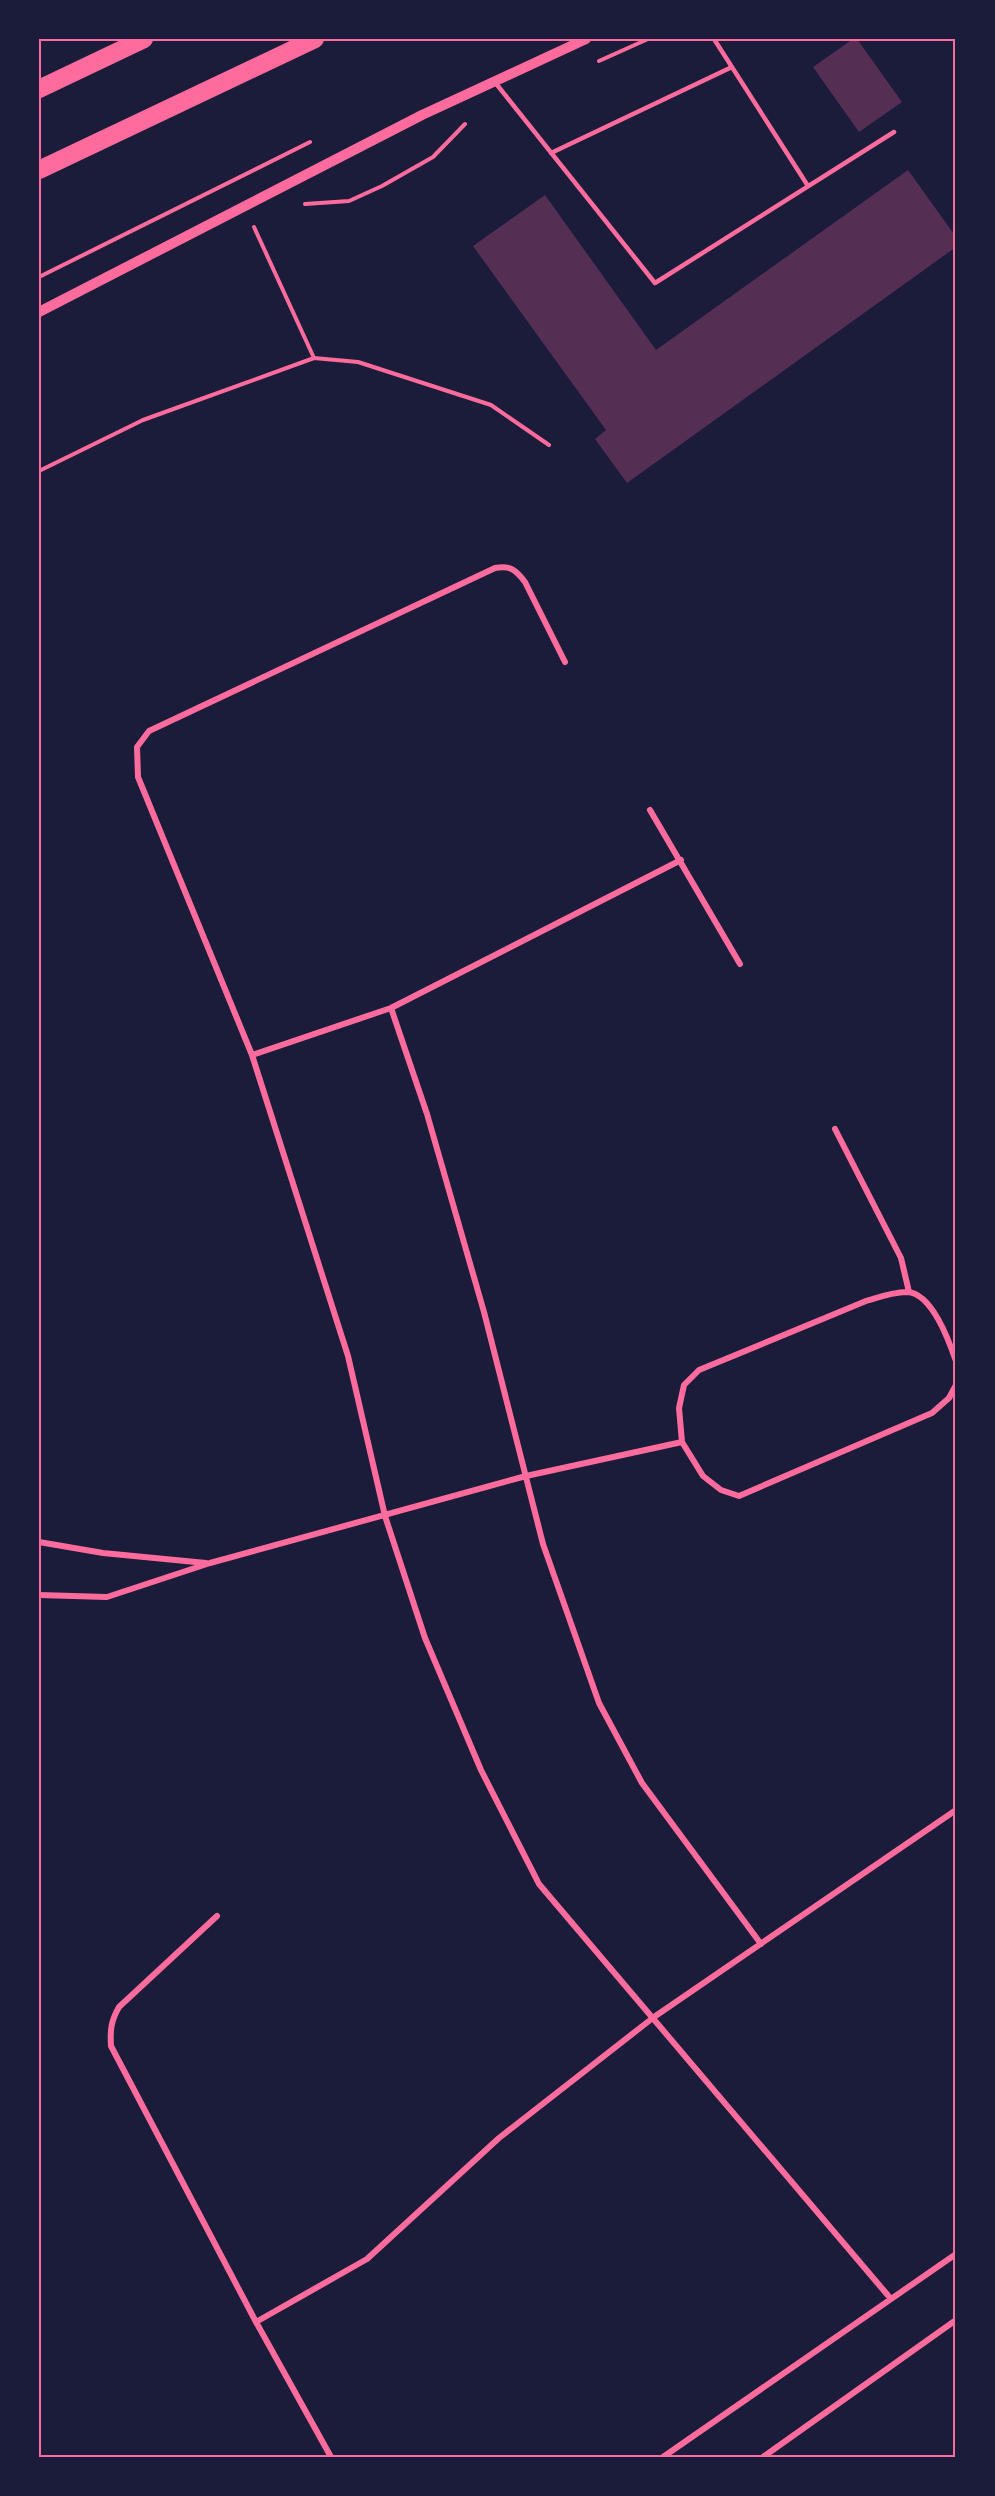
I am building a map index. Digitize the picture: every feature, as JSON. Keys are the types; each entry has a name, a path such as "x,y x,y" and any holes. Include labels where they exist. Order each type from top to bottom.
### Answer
{"highway":[{"path":"39,89 144,39"},
{"path":"39,170 315,39"}],"street":[{"path":"39,312 422,114 586,39"},
{"path":"565,662 525,582 517,571 506,566 495,568 149,731 137,747 138,777 252,1055 348,1356 385,1516 430,1649 481,1770 539,1884 891,2299"},
{"path":"650,810 740,964"},
{"path":"252,1055 391,1008 681,860"},
{"path":"391,1008 433,1136 484,1312 543,1544 599,1703 642,1783 761,1944"},
{"path":"835,1129 901,1258 909,1292"},
{"path":"956,1360 949,1339 929,1304 909,1292 888,1294 699,1370 684,1385 679,1408 682,1442 703,1476 721,1490 739,1496 932,1413 949,1398 956,1385"},
{"path":"39,1594 107,1597 210,1563 526,1476 682,1442"},
{"path":"39,1542 103,1553 210,1563"},
{"path":"256,2322 367,2259 499,2138 654,2017 956,1809"},
{"path":"217,1916 119,2007 112,2019 111,2046 256,2322 331,2457"},
{"path":"663,2457 956,2254"},
{"path":"763,2457 956,2320"}],"lane":[{"path":"714,39 808,186"},
{"path":"551,153 732,67"},
{"path":"494,81 655,283 894,132"}],"path":[{"path":"595,63 648,39"},
{"path":"303,204 349,201 382,186 433,157 465,124 511,103"},
{"path":"244,204 314,358"},
{"path":"245,234 265,224"},
{"path":"39,471 143,420 314,358 358,362 491,405 549,445"}],"building":[{"path":"853,39 857,39 902,102 859,132 813,67"},
{"path":"908,170 956,237 956,247 627,483 595,439 606,430 473,246 545,195 656,350"}]}
